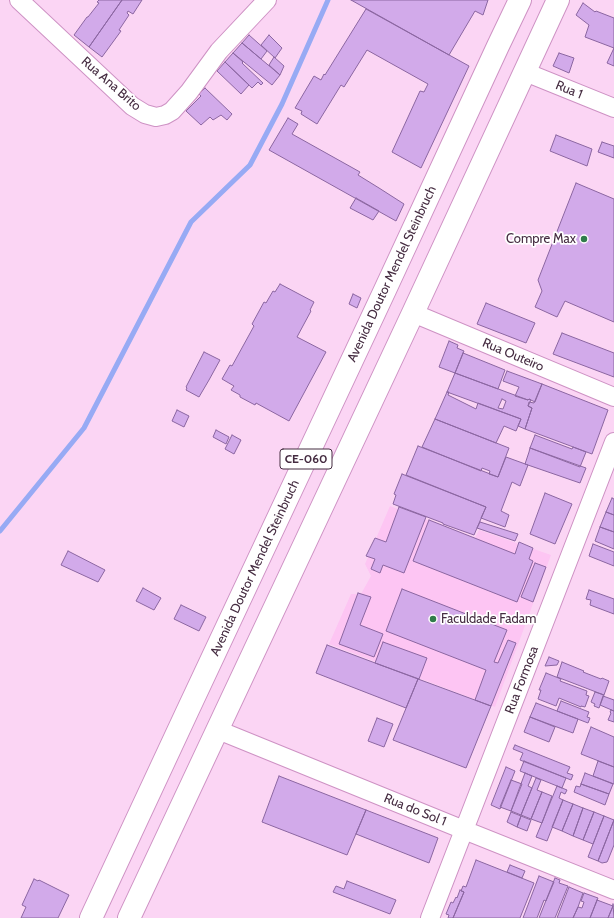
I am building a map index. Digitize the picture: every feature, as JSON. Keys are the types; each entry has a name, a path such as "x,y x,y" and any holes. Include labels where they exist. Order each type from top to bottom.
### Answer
{"highway":[{"name":"Avenida Doutor Mendel Steinbruch","path":"92,918 520,0"},
{"name":"CE-060","path":"129,918 558,0"}],"street":[{"name":"Rua Ana Brito","path":"19,0 132,106 145,114 156,117 165,115 172,111 189,92 219,51 267,0"},
{"name":"Rua 1","path":"525,72 614,108"},
{"name":"Rua Outeiro","path":"412,313 614,397"},
{"name":"Rua Formosa","path":"430,918 614,442"},
{"name":"Rua do Sol 1","path":"218,730 614,890"}],"shaded area":[{"name":"Faculdade Fadam","path":"390,506 475,538 479,530 551,555 495,707 329,644 351,594 361,594 371,576 365,564"}],"building":[{"path":"99,0 122,0 89,47 74,35 99,3 97,2"},
{"path":"122,0 142,0 133,14 128,11 127,13 129,15 119,30 121,31 102,57 89,47"},
{"path":"351,0 488,0 483,15 475,11 449,55"},
{"path":"583,3 595,12 596,11 614,18 614,48 585,37 589,25 576,15"},
{"path":"366,9 469,66 421,168 392,152 420,91 424,92 428,84 367,50 344,87 341,85 317,124 301,114 302,111 295,108 314,76 321,80 324,74 325,75"},
{"path":"249,35 267,51 261,59 242,43"},
{"path":"269,35 282,48 275,58 261,45"},
{"path":"242,43 280,75 272,85 233,53"},
{"path":"614,48 614,66 607,63"},
{"path":"233,53 263,83 261,85 258,82 252,88 225,62"},
{"path":"559,53 574,58 569,73 553,66"},
{"path":"274,57 284,66 280,75 269,65"},
{"path":"225,62 249,85 241,94 217,71"},
{"path":"205,88 232,114 227,120 221,115 213,120 210,117 201,125 186,111 201,96 199,94"},
{"path":"288,118 298,124 292,134 360,172 358,175 404,204 396,221 269,150"},
{"path":"556,135 592,149 587,166 550,151"},
{"path":"602,142 614,146 614,158 598,152"},
{"name":"Compre Max","path":"576,183 614,199 614,322 565,301 557,317 535,307 542,291 538,280"},
{"path":"356,198 379,211 373,220 350,208"},
{"path":"280,284 314,302 310,310 311,311 297,337 326,352 289,421 256,403 255,405 240,397 240,395 231,390 234,386 222,379 230,365 232,366 254,326 252,324 264,302 266,303 273,291 275,292"},
{"path":"353,294 361,298 357,308 349,304"},
{"path":"486,303 535,323 526,343 477,324"},
{"path":"562,333 614,353 614,377 553,354"},
{"path":"449,341 458,345 457,348 464,351 455,373 439,367"},
{"path":"204,352 220,360 199,397 186,390 186,387"},
{"path":"463,353 505,370 498,389 455,373"},
{"path":"507,371 542,384 535,402 515,396 519,387 503,381"},
{"path":"455,373 528,400 529,399 531,400 528,406 532,408 525,429 518,426 521,419 447,392","holes":["502,399 506,401 503,409 498,408"]},
{"path":"542,384 608,410 592,454 525,429 532,408 528,406 529,402 534,403"},
{"path":"447,392 449,392 448,395 476,409 478,403 521,419 516,431 504,426 496,443 435,419"},
{"path":"177,410 189,416 184,427 172,421"},
{"path":"435,419 509,448 498,477 489,474 490,471 482,468 481,471 422,447"},
{"path":"216,430 229,437 226,444 213,437"},
{"path":"232,435 241,440 234,454 225,449"},
{"path":"535,435 572,449 573,447 586,452 580,467 530,448"},
{"path":"418,446 498,477 506,457 528,465 520,486 512,482 501,511 509,515 505,527 481,518 486,507 406,475"},
{"path":"530,448 586,468 580,483 525,464"},
{"path":"402,474 486,507 474,535 393,504 396,495 394,494"},
{"path":"545,493 572,504 555,544 530,534"},
{"path":"612,498 614,499 614,515 606,512"},
{"path":"399,507 426,517 404,573 383,565 380,573 371,569 375,559 366,556 375,538 386,542"},
{"path":"606,512 614,515 614,532 600,527"},
{"path":"429,520 515,554 519,542 533,548 529,559 533,561 517,602 413,561"},
{"path":"480,522 518,534 515,541 477,528"},
{"path":"600,527 614,532 614,549 595,541"},
{"path":"593,544 614,552 614,566 589,556"},
{"path":"68,551 105,570 98,582 61,565"},
{"path":"535,563 546,567 533,602 521,597"},
{"path":"143,588 161,598 154,610 136,601"},
{"path":"402,589 507,630 494,662 498,663 508,640 516,643 491,706 475,700 486,670 386,631"},
{"path":"589,590 614,599 614,614 590,605 591,600 586,599"},
{"path":"358,593 371,597 360,625 383,634 374,657 339,644"},
{"path":"181,605 206,617 199,631 174,619"},
{"path":"383,642 427,658 419,679 375,663"},
{"path":"327,645 418,679 406,708 316,673"},
{"path":"549,657 559,661 557,665 545,666"},
{"path":"562,662 584,671 583,672 609,681 604,695 557,677"},
{"path":"546,673 561,679 560,681 587,691 586,695 589,696 585,707 581,707 559,698 556,706 538,699 541,690 539,690"},
{"path":"418,679 491,706 466,768 393,740"},
{"path":"595,692 604,695 599,708 594,706 595,704 591,702"},
{"path":"603,696 614,700 614,711 600,705"},
{"path":"561,701 589,712 587,717 590,718 588,723 557,711"},
{"path":"536,703 578,719 573,733 530,717"},
{"path":"611,710 614,711 614,722 608,720"},
{"path":"530,717 555,727 549,742 524,732"},
{"path":"377,718 393,724 384,747 368,741"},
{"path":"591,727 614,737 614,767 581,754"},
{"path":"515,745 570,767 567,773 573,775 571,780 520,760 523,753 513,749"},
{"path":"524,761 566,778 562,788 520,771"},
{"path":"598,761 614,767 614,784 593,776"},
{"path":"506,767 515,771 500,809 491,805"},
{"path":"525,773 532,776 528,786 532,788 521,815 511,811"},
{"path":"585,773 613,784 609,794 581,784"},
{"path":"279,776 366,810 347,855 262,822"},
{"path":"536,778 541,780 537,790 542,792 531,819 521,815"},
{"path":"511,780 522,784 511,811 500,807"},
{"path":"581,784 609,794 605,805 574,792 576,786 580,787"},
{"path":"557,786 567,790 565,794 561,792 559,798 563,800 547,841 536,837"},
{"path":"542,792 552,796 542,823 531,819"},
{"path":"563,800 573,804 562,831 552,827"},
{"path":"573,804 583,808 573,836 562,831"},
{"path":"583,808 594,812 583,840 573,836"},
{"path":"366,810 438,838 429,863 356,834"},
{"path":"511,812 521,816 517,827 507,822"},
{"path":"594,812 604,816 593,844 583,840"},
{"path":"521,816 531,820 527,831 517,827"},
{"path":"604,816 614,820 598,861 588,857"},
{"path":"614,820 614,845 607,862 602,863 598,861"},
{"path":"476,860 534,883 520,918 453,918 464,892 461,891 463,886 466,887"},
{"path":"510,865 525,871 522,878 507,872"},
{"path":"539,876 554,882 546,901 544,900 537,918 523,918"},
{"path":"555,878 560,880 559,883 568,886 555,918 539,918"},
{"path":"34,879 69,895 58,918 21,918 26,907 22,905"},
{"path":"347,881 396,900 390,914 333,892 336,886 344,889"},
{"path":"569,887 583,893 578,907 573,918 557,918"},
{"path":"460,890 464,892 453,918 448,918 449,915 446,914 451,902 453,903 456,897 457,898"},
{"path":"584,893 598,898 590,918 573,918 578,907 582,908 584,902 581,901"},
{"path":"597,900 613,906 608,918 590,918"},
{"path":"613,904 614,918 608,918 613,906"}],"waterway":[{"path":"0,531 84,428 191,222 250,165 282,104 328,0"}],"place":[{"name":"Compre Max","path":"584,239"},
{"name":"Faculdade Fadam","path":"433,619"}]}
